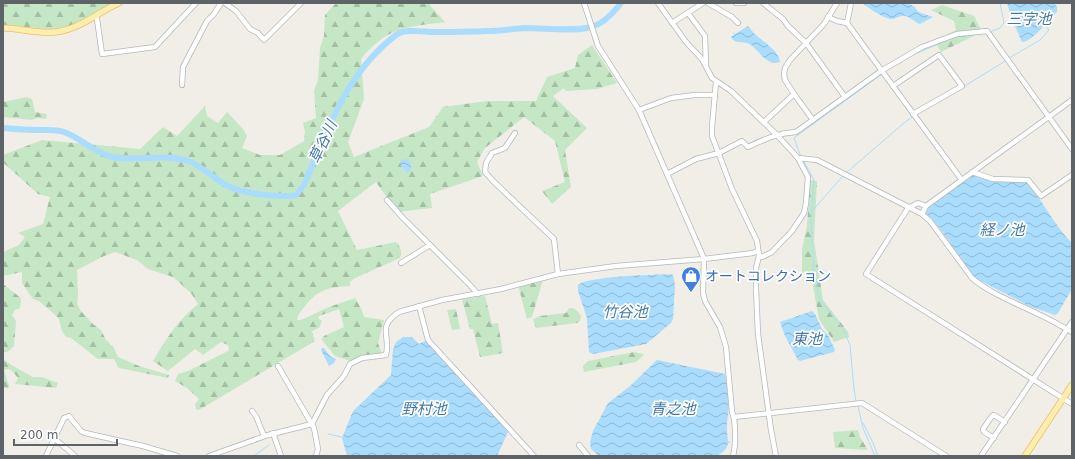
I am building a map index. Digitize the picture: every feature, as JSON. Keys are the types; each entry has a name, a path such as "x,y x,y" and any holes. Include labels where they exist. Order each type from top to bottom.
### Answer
{"main road":[{"path":"3,28 55,32 66,30 79,25 119,3"},
{"path":"1025,456 1072,385"}],"street":[{"path":"95,16 97,19 102,54 154,47 196,3"},
{"path":"182,85 183,66 207,20 214,14 221,3"},
{"path":"225,3 236,11 250,29 258,33 264,40 301,3"},
{"path":"584,3 593,32 603,54 639,110 704,259 703,293 705,301 720,327 726,347 732,412 734,417 735,447 733,456"},
{"path":"209,456 273,433 312,424 327,395 344,376 350,364 362,358 386,355 385,328 387,323 394,315 399,312 442,300 478,294 558,274 616,266 704,259 753,253 758,253 762,257 772,252 792,231 804,213 808,177 798,158 777,135 731,91 712,78 706,65 686,42 658,3"},
{"path":"672,23 703,3"},
{"path":"708,3 732,17 738,23"},
{"path":"736,3 744,3"},
{"path":"763,3 783,19 788,26 806,43 845,97"},
{"path":"813,120 785,80 785,68 790,60 824,24 837,3"},
{"path":"847,23 851,3"},
{"path":"688,14 705,36 706,65"},
{"path":"828,17 847,23 961,179"},
{"path":"667,174 696,159 719,153 742,141 748,147 783,133 796,132 882,71 922,47 957,34 987,31 1072,149"},
{"path":"893,86 939,55 962,86 913,114"},
{"path":"716,82 712,136 732,189 757,241 758,253 756,289 758,334 768,413 776,456"},
{"path":"764,122 794,94"},
{"path":"639,110 671,98 695,95 715,95"},
{"path":"922,214 926,206 961,179 1072,100"},
{"path":"515,134 505,148 492,153 486,163 485,172 554,239 558,274"},
{"path":"798,158 817,160 922,214 930,221 976,282 1006,299 1040,314 1070,330"},
{"path":"972,172 993,179 1028,180 1040,196 1071,177"},
{"path":"387,200 478,294"},
{"path":"926,206 918,203 908,208 866,274 1072,404"},
{"path":"400,263 430,245"},
{"path":"419,306 428,340 534,456"},
{"path":"982,456 1033,380 1070,330 1072,322"},
{"path":"278,366 314,428 317,446 316,456"},
{"path":"734,417 862,403 946,456"},
{"path":"252,412 256,416 264,436"},
{"path":"994,438 984,432 983,429 994,415 1005,422"},
{"path":"46,456 64,418 69,416 81,431 85,433 143,446 177,456"},
{"path":"273,433 281,456"},
{"path":"54,438 75,456"},
{"path":"579,445 588,456"}],"green space":[{"path":"3,3 113,3 73,26 59,30 3,25"},
{"path":"336,3 428,3 445,22 419,25 398,30 380,40 370,48 361,59 364,99 348,142 354,157 429,127 443,107 487,101 536,101 547,77 575,68 578,55 592,45 617,83 597,89 566,91 564,88 553,96 587,128 565,150 571,187 552,204 542,191 565,182 555,141 524,117 485,148 477,162 483,176 430,194 432,208 397,212 376,182 338,211 357,250 396,242 401,249 401,256 400,258 355,278 350,282 350,286 330,288 320,292 305,306 299,314 297,320 301,320 329,307 355,298 364,317 384,320 378,343 382,354 360,357 350,361 335,356 321,339 324,336 344,327 339,309 319,316 318,318 322,321 319,328 312,331 315,341 199,410 196,409 195,404 199,399 187,388 175,381 178,374 188,371 228,351 229,349 228,345 221,342 203,355 195,349 168,371 153,361 173,330 198,304 191,293 173,277 148,269 137,260 115,252 77,270 77,303 80,310 101,330 106,340 114,348 118,357 139,366 169,375 168,378 119,368 114,359 98,359 71,338 66,337 62,331 59,319 39,301 33,299 22,283 22,272 3,276 3,252 19,245 25,237 18,233 43,224 50,197 38,194 3,163 3,155 42,140 140,149 163,127 177,136 205,106 207,116 218,123 227,112 243,129 247,136 242,148 260,155 280,155 304,141 305,132 303,123 316,118 314,91 318,80 320,48 324,36 325,15"},
{"path":"942,5 974,16 982,32 941,52 935,41 956,30 954,21 931,10"},
{"path":"27,97 32,99 35,112 47,114 46,119 38,118 31,120 3,117 3,102"},
{"path":"810,180 817,181 814,240 823,300 848,332 849,337 834,342 819,319 811,275 802,272 802,249 807,226"},
{"path":"542,280 532,317 527,319 518,285"},
{"path":"3,284 21,298 20,308 15,310 12,315 16,321 14,346 9,351 3,353"},
{"path":"485,296 492,324 498,323 503,353 480,357 473,329 470,329 462,299"},
{"path":"569,308 573,308 577,311 581,316 580,321 577,323 536,328 533,319 540,316 566,313"},
{"path":"456,309 460,329 452,330 447,310"},
{"path":"634,352 644,355 636,362 584,372 583,366 588,361"},
{"path":"3,359 33,377 42,377 58,383 56,388 15,384 18,378 9,369 4,370 9,386 8,389 3,387"},
{"path":"858,430 860,437 868,450 835,448 833,432"}],"water":[{"path":"862,3 908,3 915,7 918,12 933,17 920,24 906,16 890,19 877,13"},
{"name":"三字池","path":"1007,3 1054,3 1057,7 1057,12 1035,35 1022,42 1011,17"},
{"path":"748,26 775,51 780,62 776,63 768,61 751,45 737,42 731,37 734,35 733,32 735,34"},
{"path":"407,159 411,166 410,171 407,173 400,165 401,160"},
{"name":"経ノ池","path":"972,174 1027,182 1060,229 1072,243 1072,289 1058,313 1055,315 1029,306 975,278 938,226 926,214 930,205"},
{"name":"竹谷池","path":"673,275 675,285 673,319 671,323 646,344 593,354 589,352 587,318 578,291 578,285 584,282 607,278"},
{"name":"東池","path":"812,311 822,329 828,335 835,350 834,352 800,361 798,360 785,336 780,322"},
{"name":"野村池","path":"403,337 412,337 419,344 427,340 508,432 497,456 347,456 342,438 353,411 391,375 393,349 396,342"},
{"path":"324,348 330,356 336,359 334,363 329,366 321,350"},
{"name":"青之池","path":"657,360 725,374 729,412 727,434 728,441 731,442 728,443 722,453 716,456 599,456 591,449 590,442 593,431 608,403 630,386"}],"waterway":[{"name":"草谷川","path":"3,128 61,131 99,152 112,157 131,159 179,159 193,163 226,185 241,191 276,196 292,196 296,195 304,185 330,123 351,84 379,50 396,35 409,31 466,32 525,28 567,30 584,28 591,27 604,20 612,14 621,3"},
{"path":"990,32 1000,28 1004,23 1000,3"},
{"path":"1009,58 1040,40 1049,30 1045,24"},
{"path":"915,54 955,37 986,33"},
{"path":"963,87 1007,60"},
{"path":"884,72 890,68"},
{"path":"801,157 794,138 882,74"},
{"path":"846,173 912,117"},
{"path":"803,160 814,180 811,219 812,244 814,272 820,300 843,329 850,345 856,401"},
{"path":"813,210 843,176"},
{"path":"858,406 863,428 875,456"},
{"path":"863,423 878,456"},
{"path":"328,434 342,437"},
{"path":"254,456 269,445"}],"place":[{"name":"オートコレクション","path":"691,293"}]}
